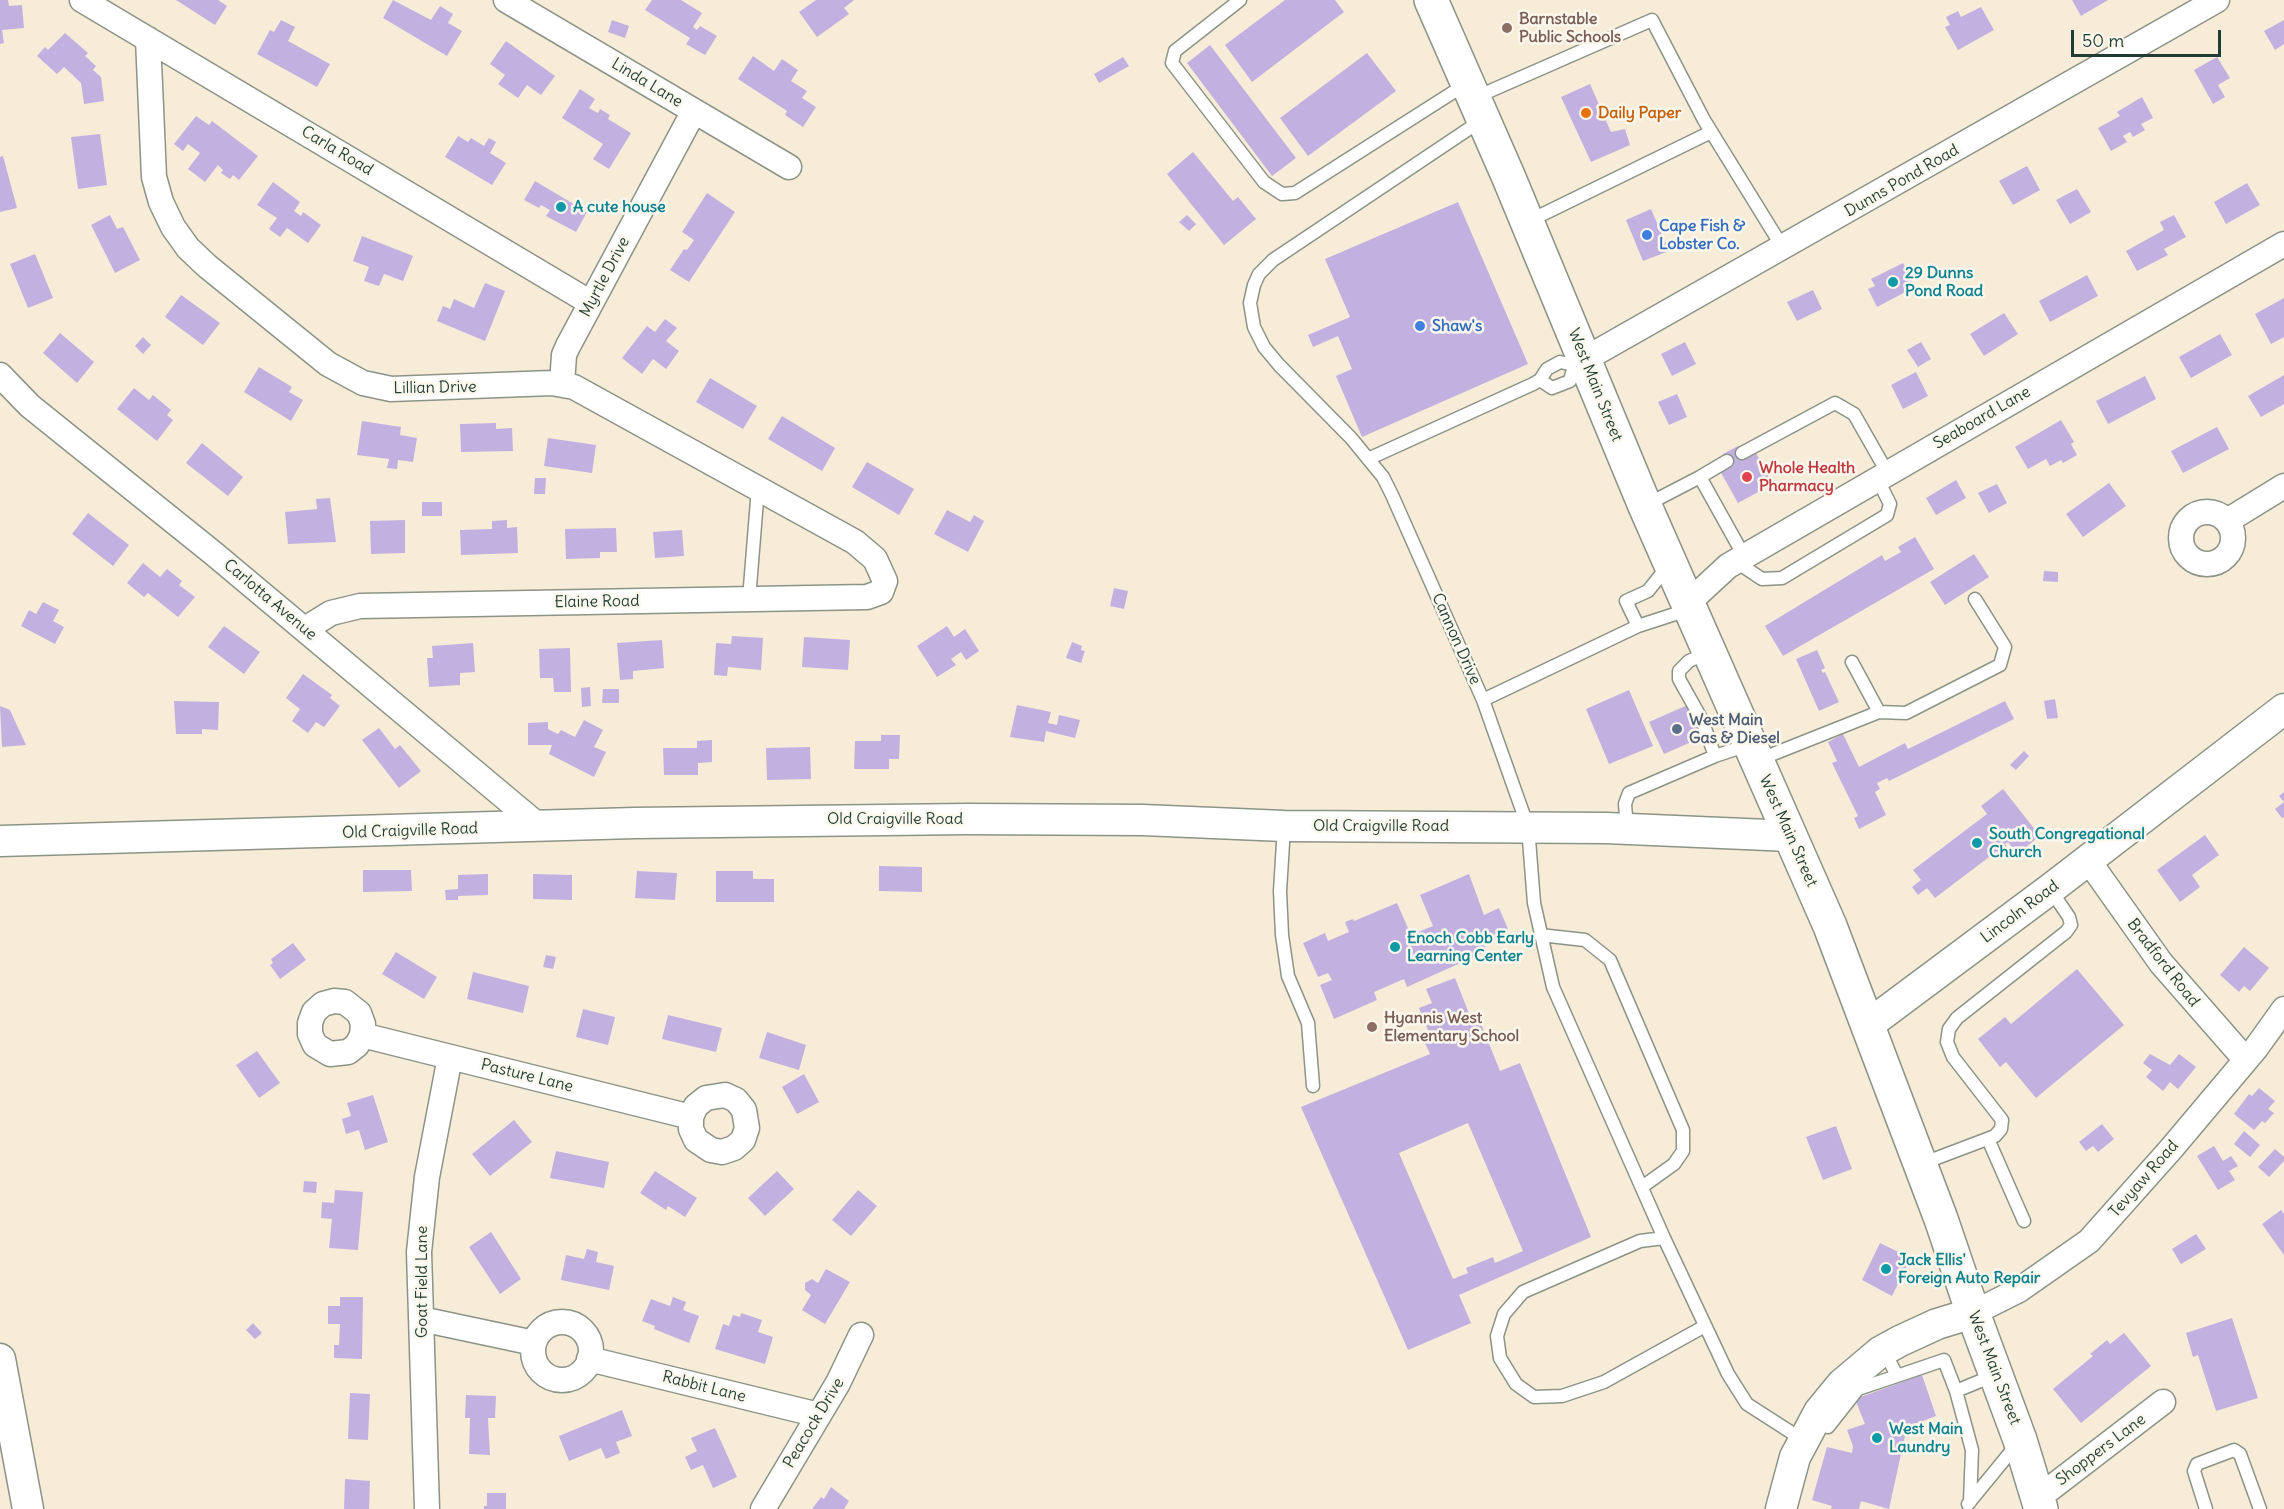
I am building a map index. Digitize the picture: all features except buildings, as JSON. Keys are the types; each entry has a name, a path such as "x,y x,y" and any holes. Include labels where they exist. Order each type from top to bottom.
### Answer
{"main road":[{"name":"West Main Street","path":"1431,0 1527,222 1580,362 1830,926 1921,1164 2020,1440 2040,1504"}],"street":[{"name":"Carla Road","path":"82,0 591,303"},
{"name":"Linda Lane","path":"506,0 789,167"},
{"name":"Dunns Pond Road","path":"1580,362 2217,0"},
{"name":"Lillian Drive","path":"148,39 153,164 157,190 173,227 188,248 207,266 328,363 363,383 391,389 562,384 585,392 866,549 882,570 885,581"},
{"name":"Myrtle Drive","path":"562,384 564,355 694,111"},
{"name":"Seaboard Lane","path":"1688,603 1740,559 2284,244"},
{"name":"Carlotta Avenue","path":"0,375 30,406 305,629 540,826"},
{"path":"2228,521 2284,486"},
{"name":"Elaine Road","path":"305,629 330,613 360,606 867,597 881,592 885,581"},
{"name":"Lincoln Road","path":"1868,1025 2284,709"},
{"name":"Old Craigville Road","path":"0,841 540,826 945,819 1143,820 1284,826 1528,827 1791,836"},
{"name":"Bradford Road","path":"2088,860 2155,954 2195,1005 2245,1059"},
{"name":"Tevyaw Road","path":"1973,1313 2019,1290 2089,1241 2171,1149 2284,1009"},
{"name":"Pasture Lane","path":"362,1035 691,1117"},
{"name":"Goat Field Lane","path":"427,1509 419,1252 422,1215 450,1057"},
{"path":"1781,1509 1795,1457 1816,1433 1819,1412 1842,1384 1884,1350 1937,1324 1973,1313"},
{"path":"421,1319 534,1343"},
{"path":"569,1323 580,1329 588,1340 589,1359 584,1370 574,1377 563,1380 551,1378 541,1371 535,1361 534,1343 540,1332 550,1324 569,1323"},
{"name":"Peacock Drive","path":"763,1509 838,1383 861,1335"},
{"path":"0,1359 28,1509"},
{"name":"Rabbit Lane","path":"589,1359 819,1415"},
{"name":"Shoppers Lane","path":"2040,1504 2163,1402"}],"lane":[{"path":"1240,0 1175,51 1172,63 1264,182 1282,194 1295,193 1474,101 1652,20 1711,132 1783,248"},
{"name":"Cannon Drive","path":"1474,101 1273,260 1259,274 1250,303 1254,327 1264,347 1368,459 1392,495 1483,700 1528,827 1534,903 1553,987 1664,1238 1728,1374 1747,1404 1816,1433"},
{"path":"1527,222 1711,132"},
{"path":"1368,459 1539,380 1547,369 1560,362 1580,362 1570,381 1552,388 1539,380"},
{"path":"1700,477 1740,559 1762,579 1774,580 1792,572 1887,515 1890,504 1882,475 1854,414 1835,403 1742,453"},
{"path":"1645,506 1727,461"},
{"path":"749,599 758,488"},
{"path":"1638,627 1626,602 1648,591 1670,563"},
{"path":"1627,829 1625,804 1629,793 1712,760 1715,756 1754,753 1880,712 1906,712 2000,665 2005,647 1975,599"},
{"path":"1483,700 1638,627 1675,614 1688,603"},
{"path":"1709,652 1689,661 1679,671 1679,679 1702,720 1715,756"},
{"path":"1852,662 1880,712"},
{"path":"1284,826 1280,891 1282,935 1288,976 1308,1023 1313,1086"},
{"path":"1921,1164 1995,1136 2001,1129 2002,1120 1953,1057 1947,1042 1949,1029 1957,1018 2066,932 2070,925 2069,916 2050,889"},
{"path":"1540,935 1585,940 1610,960 1683,1130 1683,1151 1674,1164 1642,1186"},
{"path":"1988,1139 2024,1221"},
{"path":"1664,1238 1640,1241 1523,1292 1504,1314 1497,1336 1500,1358 1516,1384 1534,1397 1562,1396 1604,1382 1706,1326"},
{"path":"1884,1350 1897,1376"},
{"path":"1816,1433 1858,1389 1944,1360 1956,1391 1972,1450 1968,1505"},
{"path":"1956,1391 1996,1375"},
{"path":"1968,1505 2020,1440"},
{"path":"2206,1509 2194,1471 2198,1464 2234,1450 2240,1454 2260,1509"}],"place":[{"name":"Barnstable Public Schools","path":"1507,28"},
{"name":"Daily Paper","path":"1586,113"},
{"name":"A cute house","path":"561,207"},
{"name":"Cape Fish & Lobster Co.","path":"1647,235"},
{"name":"29 Dunns Pond Road","path":"1893,282"},
{"name":"Shaw's","path":"1420,326"},
{"name":"Whole Health Pharmacy","path":"1747,477"},
{"name":"West Main Gas & Diesel","path":"1677,729"},
{"name":"South Congregational Church","path":"1977,843"},
{"name":"Enoch Cobb Early Learning Center","path":"1395,947"},
{"name":"Hyannis West Elementary School","path":"1372,1027"},
{"name":"Jack Ellis' Foreign Auto Repair","path":"1886,1269"},
{"name":"West Main Laundry","path":"1877,1438"}]}
